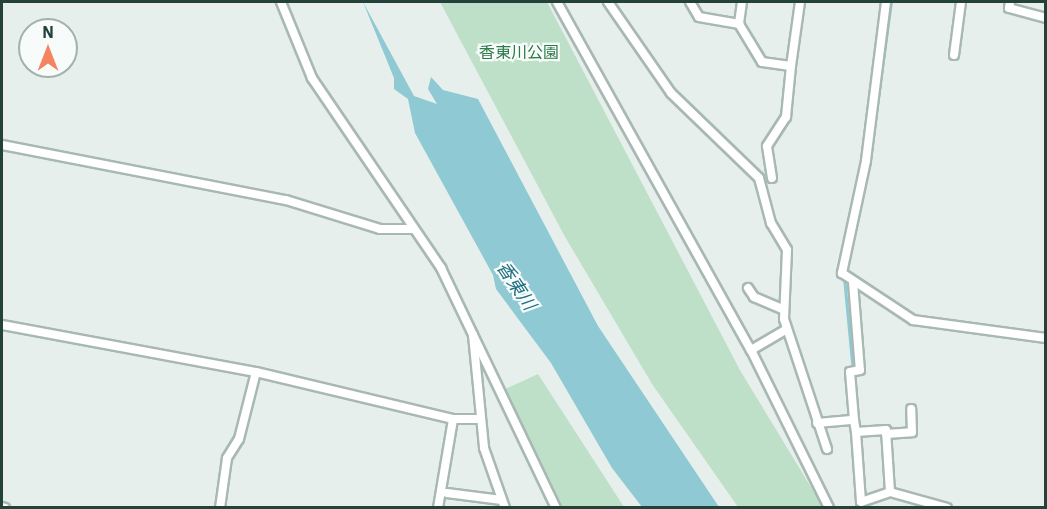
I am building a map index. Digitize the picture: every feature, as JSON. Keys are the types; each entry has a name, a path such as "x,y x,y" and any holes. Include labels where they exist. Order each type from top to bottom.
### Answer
{"street":[{"path":"281,2 312,78 412,229 473,329 556,507"},
{"path":"557,2 751,350 829,507"},
{"path":"608,2 671,93 759,178 788,259 782,309 787,329 827,449"},
{"path":"690,2 699,17 739,24"},
{"path":"742,2 739,24 762,62 792,66"},
{"path":"772,178 767,146 786,117 800,2"},
{"path":"886,2 885,38 848,279 855,371 854,420 859,432 866,502 890,492 947,507"},
{"path":"954,55 961,2"},
{"path":"1010,2 1009,8 1046,18"},
{"path":"2,145 286,200 380,229 412,229"},
{"path":"848,279 913,320 1046,338"},
{"path":"748,288 754,297 782,309"},
{"path":"2,325 256,372 453,418 479,419"},
{"path":"447,493 504,504 479,419 473,329"},
{"path":"751,350 787,329"},
{"path":"220,507 227,458 239,439 256,372"},
{"path":"859,432 886,434 912,432 911,410"},
{"path":"438,507 453,418"},
{"path":"817,423 854,420"},
{"path":"886,434 890,492"}],"green space":[{"name":"香東川公園","path":"440,2 547,2 741,372 823,507 738,507 652,384 564,235"},
{"path":"538,374 624,507 563,507 505,389"}],"water":[{"name":"香東川","path":"363,2 414,96 437,104 428,89 431,77 443,90 478,99 598,326 719,507 642,507 612,468 551,363 496,289 493,275 415,133 408,99 394,89 394,78"}],"waterway":[{"path":"874,127 891,2"},
{"path":"855,230 859,213"},
{"path":"844,277 866,508"}]}
